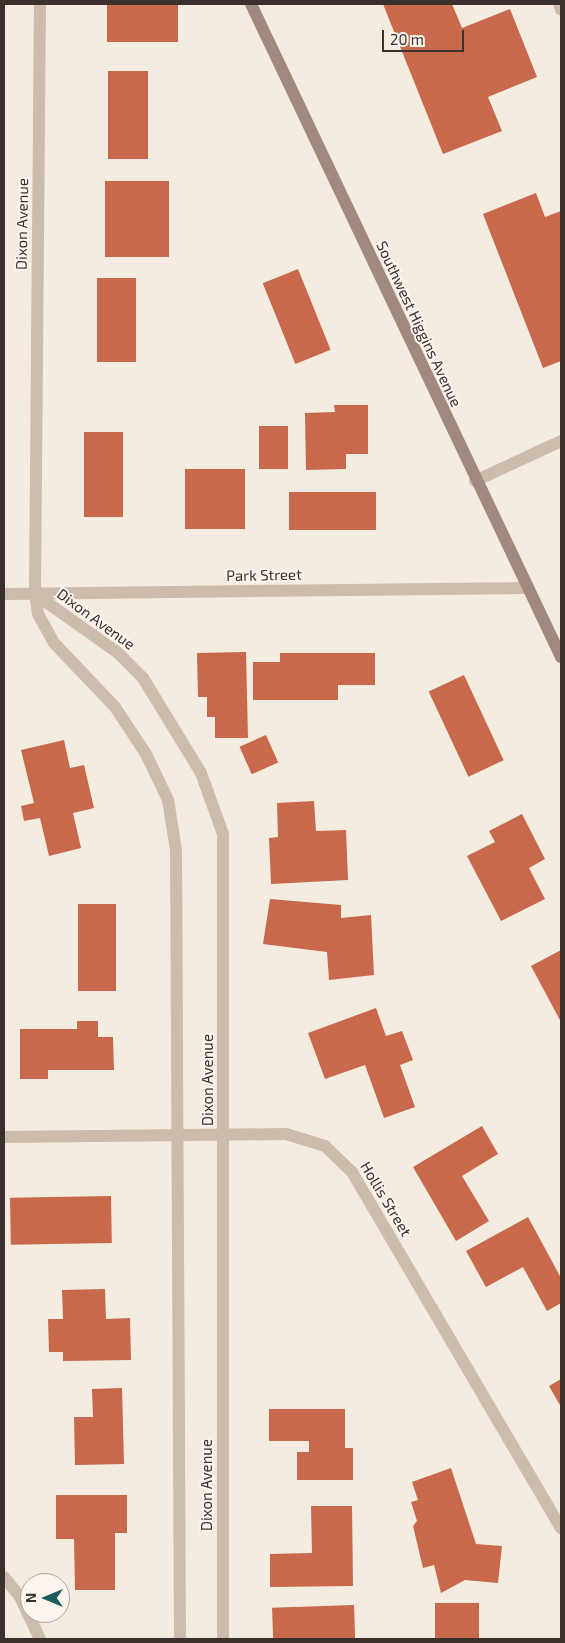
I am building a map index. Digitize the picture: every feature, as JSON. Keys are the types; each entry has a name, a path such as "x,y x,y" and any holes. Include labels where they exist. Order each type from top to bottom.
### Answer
{"main road":[{"name":"Southwest Higgins Avenue","path":"251,4 474,481 525,588 561,657"}],"street":[{"name":"Dixon Avenue","path":"40,4 34,594 45,630 66,658 116,707 146,754 168,800 178,882 180,1639"},
{"path":"559,4 561,10"},
{"path":"474,481 561,441"},
{"name":"Park Street","path":"4,594 525,588"},
{"name":"Dixon Avenue","path":"34,594 117,652 143,678 164,704 213,804 226,861 223,1639"},
{"name":"Hollis Street","path":"4,1137 224,1134 307,1138 325,1146 344,1162 561,1528"},
{"path":"4,1577 20,1596 40,1639"}],"building":[{"path":"383,4 452,4 462,28 510,9 537,77 488,97 502,131 443,154"},
{"path":"107,5 178,5 178,42 107,42"},
{"path":"108,71 148,71 148,159 108,159"},
{"path":"105,181 169,181 169,257 105,257"},
{"path":"536,193 545,217 561,211 561,361 543,368 483,214"},
{"path":"298,269 331,350 295,364 263,283"},
{"path":"97,278 136,278 136,362 97,362"},
{"path":"334,405 368,405 368,454 346,454 346,469 306,470 305,413 335,412"},
{"path":"259,426 288,426 288,469 259,469"},
{"path":"84,432 123,432 123,517 84,517"},
{"path":"185,469 245,469 245,529 185,529"},
{"path":"289,492 376,492 376,530 289,530"},
{"path":"246,652 248,738 215,738 215,717 207,717 207,697 198,697 197,653"},
{"path":"280,653 375,653 375,685 338,685 338,700 253,700 253,662 280,662"},
{"path":"464,675 504,760 468,777 429,691"},
{"path":"266,735 278,762 252,774 240,747"},
{"path":"64,740 70,768 84,765 94,808 73,813 81,848 49,856 40,818 24,821 21,806 34,803 21,750"},
{"path":"314,801 316,831 346,830 348,880 271,884 269,838 278,837 277,803"},
{"path":"522,814 545,859 529,868 545,899 501,921 467,856 495,842 489,831"},
{"path":"270,899 341,905 341,918 371,915 374,975 329,980 327,952 263,944"},
{"path":"78,904 116,904 116,991 78,991"},
{"path":"561,950 561,1022 531,966"},
{"path":"376,1008 386,1036 402,1031 413,1060 400,1065 415,1107 384,1118 365,1065 325,1079 308,1033"},
{"path":"77,1021 98,1021 98,1037 113,1037 114,1070 48,1070 48,1079 20,1079 20,1029 77,1029"},
{"path":"482,1126 498,1154 462,1176 489,1221 456,1241 413,1167"},
{"path":"111,1196 112,1243 11,1245 10,1198"},
{"path":"528,1217 561,1278 561,1303 547,1311 523,1267 486,1287 466,1251"},
{"path":"105,1289 106,1319 130,1318 131,1360 63,1361 63,1352 49,1352 48,1319 63,1319 62,1290"},
{"path":"561,1379 561,1407 549,1386"},
{"path":"122,1388 124,1464 75,1465 74,1417 93,1417 92,1389"},
{"path":"269,1409 345,1409 345,1448 353,1448 353,1480 297,1480 297,1452 309,1452 309,1441 269,1441"},
{"path":"451,1468 476,1544 502,1546 498,1583 465,1580 441,1593 434,1565 423,1568 413,1526 417,1521 411,1502 418,1500 412,1482"},
{"path":"56,1495 127,1495 127,1533 115,1533 115,1590 75,1590 74,1539 56,1539"},
{"path":"311,1506 352,1506 353,1586 270,1587 270,1554 312,1553"},
{"path":"435,1603 479,1603 479,1639 435,1639"},
{"path":"354,1605 355,1639 273,1639 272,1608"}]}
